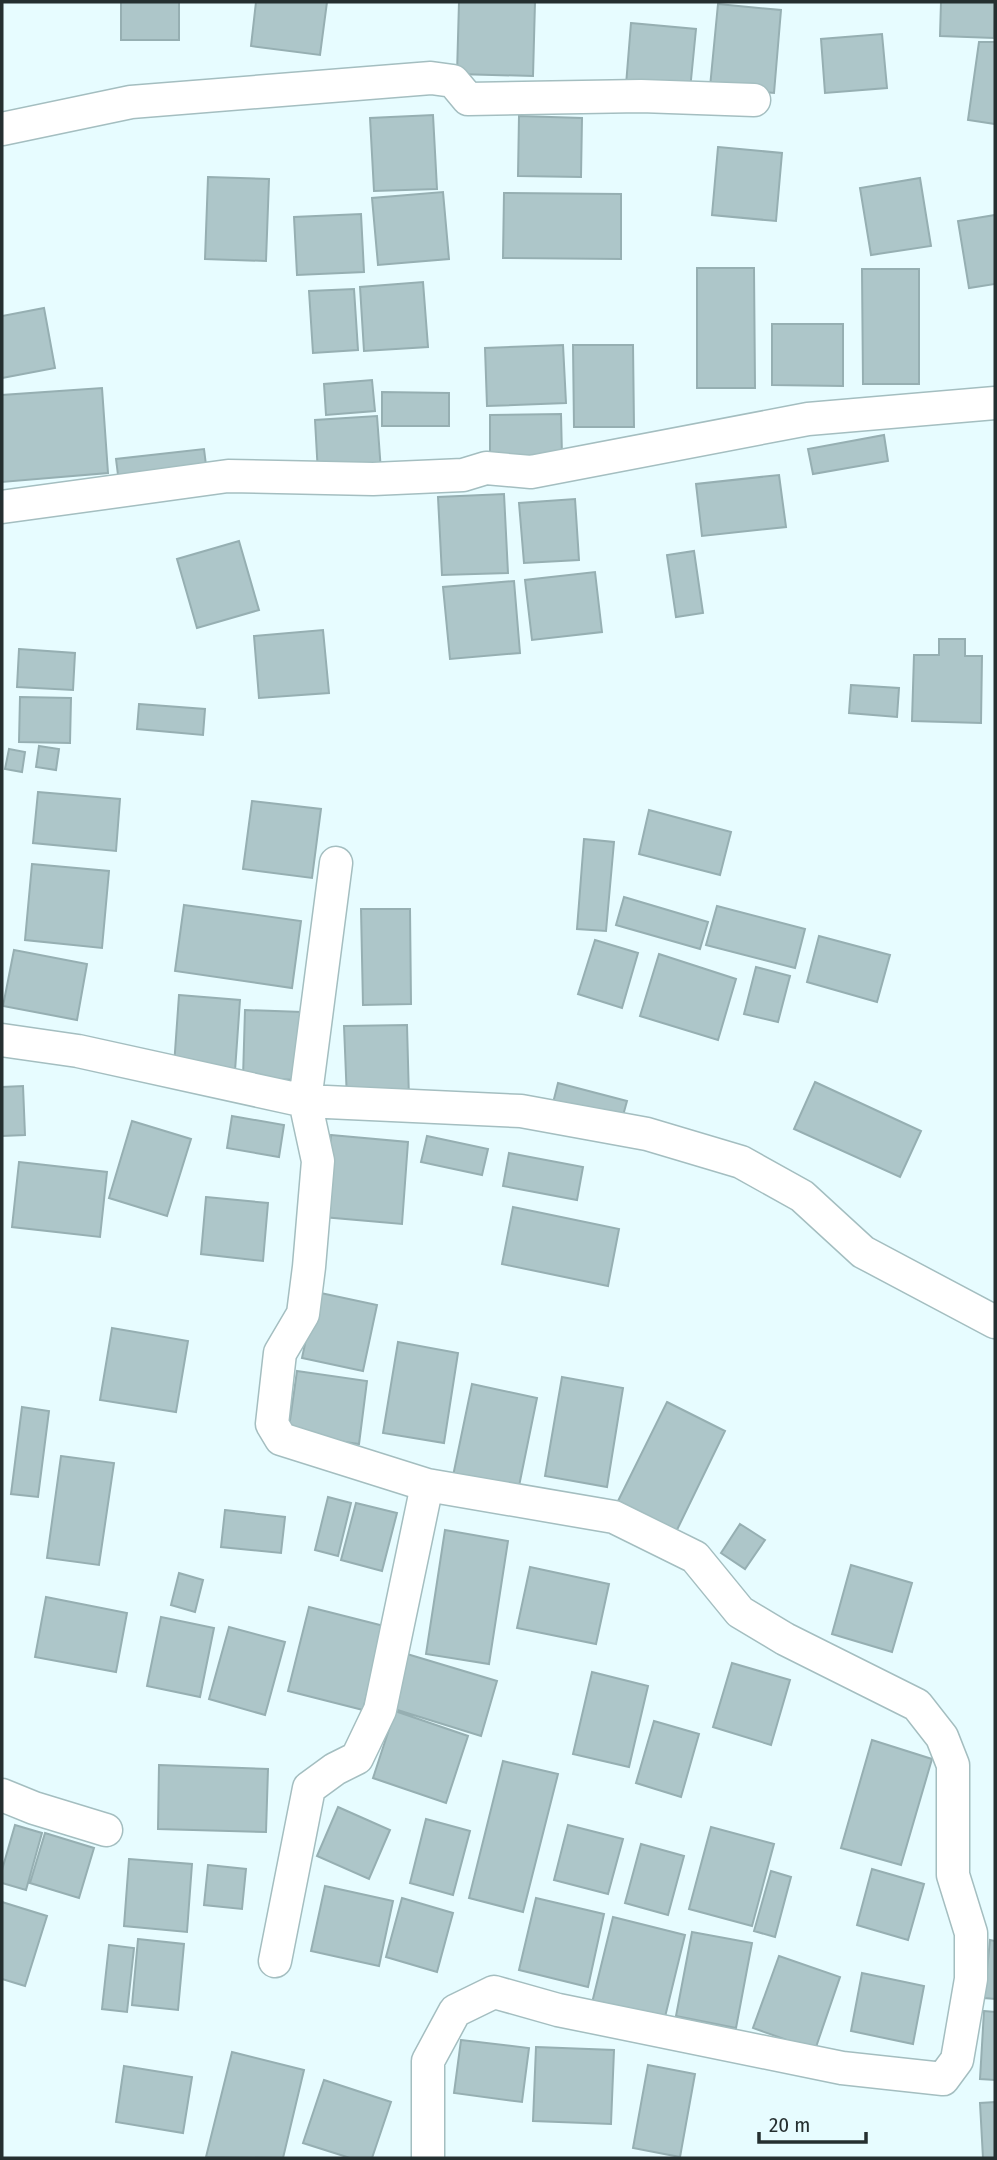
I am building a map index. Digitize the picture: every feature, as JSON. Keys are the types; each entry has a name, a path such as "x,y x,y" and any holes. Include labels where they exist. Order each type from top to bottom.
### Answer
{"street":[{"path":"2,129 131,102 431,78 453,81 468,99 641,96 754,100"},
{"path":"2,507 228,476 373,480 463,475 486,468 531,472 808,419 995,403"},
{"path":"336,863 305,1101 318,1161 309,1267 303,1314 279,1353 272,1424 281,1439 427,1485 614,1517 695,1557 740,1612 785,1639 917,1705 942,1737 953,1765 953,1875 971,1933 971,1979 957,2060 943,2079 842,2068 585,2016 494,1992 455,2011 428,2061 428,2158"},
{"path":"2,1040 78,1051 305,1101 521,1111 647,1134 741,1162 802,1196 863,1252 995,1322"},
{"path":"275,1961 309,1788 335,1769 357,1758 380,1710 427,1485"},
{"path":"2,1795 34,1808 106,1830"}],"building":[{"path":"121,2 179,2 179,40 121,40"},
{"path":"256,2 327,2 320,55 251,46"},
{"path":"459,2 535,2 533,76 457,74"},
{"path":"941,2 995,2 994,38 940,36"},
{"path":"718,4 781,10 774,93 710,87"},
{"path":"631,23 696,29 690,90 626,85"},
{"path":"882,34 887,88 825,93 821,39"},
{"path":"979,42 995,42 995,124 968,120"},
{"path":"433,115 437,189 374,191 370,118"},
{"path":"519,116 582,118 581,177 518,176"},
{"path":"718,147 782,153 776,221 712,215"},
{"path":"208,177 269,179 266,261 205,259"},
{"path":"920,178 931,246 871,255 860,188"},
{"path":"443,192 449,259 378,265 372,198"},
{"path":"504,193 621,194 621,259 503,258"},
{"path":"361,214 364,272 297,275 294,217"},
{"path":"995,215 995,284 969,288 958,221"},
{"path":"697,268 754,268 755,388 697,388"},
{"path":"862,269 919,269 919,384 863,384"},
{"path":"423,282 428,347 364,351 360,287"},
{"path":"354,289 358,350 313,353 309,291"},
{"path":"44,308 55,368 2,378 2,316"},
{"path":"772,324 843,324 843,386 772,385"},
{"path":"563,345 566,403 487,406 485,348"},
{"path":"573,345 633,345 634,427 574,427"},
{"path":"372,380 375,411 326,415 324,384"},
{"path":"102,388 108,473 2,482 2,395"},
{"path":"382,392 449,393 449,426 382,426"},
{"path":"561,414 562,456 490,457 490,415"},
{"path":"377,416 381,471 318,474 315,420"},
{"path":"884,435 888,461 813,474 808,449"},
{"path":"204,449 207,473 119,483 116,459"},
{"path":"779,475 786,527 702,536 696,484"},
{"path":"504,494 508,573 442,575 438,497"},
{"path":"575,499 579,560 524,563 519,503"},
{"path":"239,541 259,610 197,628 177,559"},
{"path":"694,551 703,613 676,617 667,555"},
{"path":"595,572 602,632 532,640 525,580"},
{"path":"514,581 520,653 450,659 443,587"},
{"path":"323,630 329,693 259,698 254,636"},
{"path":"939,639 965,639 965,656 982,656 981,723 912,721 914,655 939,655"},
{"path":"19,649 75,653 73,690 17,687"},
{"path":"851,685 899,688 897,717 849,713"},
{"path":"20,697 71,698 70,743 19,742"},
{"path":"139,704 205,709 203,735 137,729"},
{"path":"39,746 59,749 56,770 36,767"},
{"path":"9,749 25,752 22,772 5,769"},
{"path":"38,792 120,799 116,851 33,843"},
{"path":"252,801 321,809 312,878 243,869"},
{"path":"649,810 731,832 720,875 639,854"},
{"path":"584,839 614,842 606,931 577,929"},
{"path":"32,864 109,871 102,948 25,940"},
{"path":"624,897 708,922 700,949 616,925"},
{"path":"184,905 301,921 292,988 175,971"},
{"path":"717,906 805,929 795,968 706,945"},
{"path":"361,909 410,909 411,1004 363,1005"},
{"path":"819,936 890,955 877,1002 807,982"},
{"path":"595,940 638,953 622,1008 578,994"},
{"path":"14,950 87,964 77,1020 3,1006"},
{"path":"659,954 736,979 718,1040 640,1016"},
{"path":"756,967 790,976 778,1022 744,1014"},
{"path":"179,995 240,1000 235,1071 174,1066"},
{"path":"245,1010 302,1012 300,1080 243,1078"},
{"path":"407,1025 409,1099 347,1100 344,1026"},
{"path":"815,1082 921,1131 900,1177 794,1129"},
{"path":"558,1083 627,1101 616,1141 548,1123"},
{"path":"23,1086 25,1135 2,1136 2,1087"},
{"path":"232,1116 284,1125 279,1157 227,1148"},
{"path":"132,1121 191,1139 167,1216 109,1198"},
{"path":"331,1135 408,1142 402,1224 323,1217"},
{"path":"427,1136 488,1149 482,1175 421,1162"},
{"path":"509,1153 583,1167 577,1200 503,1186"},
{"path":"19,1162 107,1172 100,1237 12,1227"},
{"path":"206,1197 268,1203 263,1261 201,1254"},
{"path":"513,1207 619,1229 608,1286 502,1264"},
{"path":"316,1292 377,1305 363,1371 302,1358"},
{"path":"112,1328 188,1341 176,1412 100,1400"},
{"path":"398,1342 458,1353 444,1443 383,1433"},
{"path":"297,1371 367,1381 359,1444 288,1434"},
{"path":"562,1377 623,1388 607,1487 545,1476"},
{"path":"472,1384 537,1398 518,1491 453,1476"},
{"path":"667,1402 725,1431 675,1534 616,1505"},
{"path":"22,1407 49,1411 38,1497 11,1494"},
{"path":"61,1456 114,1463 99,1565 47,1558"},
{"path":"328,1497 351,1503 338,1556 315,1550"},
{"path":"356,1503 397,1513 382,1571 341,1560"},
{"path":"225,1510 285,1517 281,1553 221,1547"},
{"path":"740,1524 765,1540 745,1569 721,1553"},
{"path":"445,1530 508,1541 489,1664 426,1654"},
{"path":"851,1565 912,1583 892,1652 832,1634"},
{"path":"530,1567 609,1584 596,1644 517,1628"},
{"path":"179,1573 203,1580 195,1612 171,1605"},
{"path":"46,1597 127,1613 116,1672 35,1657"},
{"path":"309,1607 384,1626 363,1710 288,1691"},
{"path":"161,1617 214,1628 200,1697 147,1686"},
{"path":"229,1627 285,1642 265,1715 209,1699"},
{"path":"407,1654 497,1681 481,1736 391,1708"},
{"path":"732,1663 790,1680 771,1745 713,1727"},
{"path":"592,1672 648,1686 629,1767 573,1754"},
{"path":"395,1711 468,1736 446,1803 373,1778"},
{"path":"654,1721 699,1734 681,1797 636,1783"},
{"path":"872,1740 932,1759 901,1865 841,1848"},
{"path":"503,1761 558,1774 523,1912 469,1898"},
{"path":"159,1765 268,1769 266,1832 158,1829"},
{"path":"338,1807 390,1830 369,1879 317,1856"},
{"path":"426,1819 470,1831 453,1895 410,1883"},
{"path":"15,1825 42,1833 26,1890 2,1883 2,1870"},
{"path":"568,1825 623,1839 608,1894 554,1880"},
{"path":"711,1827 774,1844 752,1926 689,1909"},
{"path":"45,1833 94,1848 79,1898 30,1883"},
{"path":"641,1844 684,1856 668,1915 625,1903"},
{"path":"129,1859 192,1864 187,1932 124,1926"},
{"path":"208,1865 246,1869 242,1909 204,1905"},
{"path":"872,1869 924,1884 908,1940 857,1925"},
{"path":"771,1871 791,1877 775,1937 754,1931"},
{"path":"325,1886 393,1901 379,1966 311,1951"},
{"path":"402,1898 453,1913 437,1972 386,1957"},
{"path":"536,1898 604,1914 588,1987 519,1970"},
{"path":"2,1902 47,1916 25,1986 2,1979"},
{"path":"613,1917 685,1935 664,2021 592,2003"},
{"path":"692,1932 752,1943 736,2028 676,2016"},
{"path":"138,1939 184,1944 178,2010 132,2005"},
{"path":"990,1940 995,1941 995,1999 984,1998"},
{"path":"109,1945 134,1948 127,2012 102,2009"},
{"path":"779,1956 840,1977 815,2050 753,2028"},
{"path":"862,1973 924,1986 913,2044 851,2031"},
{"path":"984,2011 995,2012 995,2080 980,2079"},
{"path":"461,2040 529,2048 522,2102 454,2093"},
{"path":"536,2047 614,2050 611,2124 533,2121"},
{"path":"232,2052 304,2070 283,2158 206,2157"},
{"path":"648,2065 695,2074 680,2157 633,2148"},
{"path":"124,2066 192,2077 183,2133 116,2122"},
{"path":"324,2080 391,2102 372,2158 350,2158 303,2143"},
{"path":"995,2102 995,2158 983,2158 980,2103"}]}
